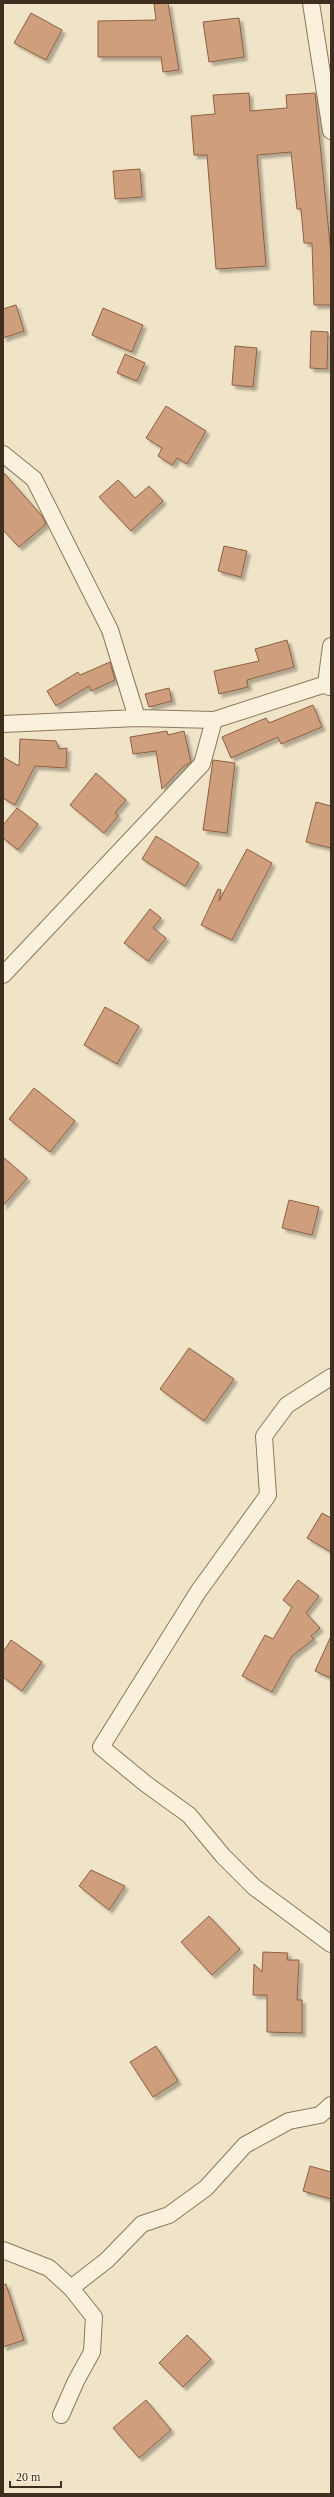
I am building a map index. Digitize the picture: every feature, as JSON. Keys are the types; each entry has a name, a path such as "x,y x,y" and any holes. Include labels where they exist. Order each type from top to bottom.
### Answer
{"street":[{"path":"311,3 331,131"},
{"path":"3,454 34,479 110,630 137,718"},
{"path":"3,724 137,718 214,720 330,683 331,646"},
{"path":"3,975 202,764 214,720"},
{"path":"331,1377 287,1405 264,1436 268,1495 198,1592 101,1747 146,1784 189,1815 223,1856 254,1887 331,1944"},
{"path":"71,2288 107,2260 142,2224 170,2215 206,2188 246,2145 290,2121 320,2114 331,2105"},
{"path":"3,2250 49,2268 71,2288 94,2318 92,2352 76,2381 62,2415"}],"building":[{"path":"168,3 179,70 163,72 161,57 98,57 98,21 156,20 154,4"},
{"path":"31,13 62,30 46,60 14,43"},
{"path":"239,18 244,57 209,62 203,22"},
{"path":"249,93 250,111 287,108 286,95 315,93 331,254 331,305 314,305 312,243 304,243 301,209 297,209 291,152 257,155 266,266 216,269 207,155 194,155 191,116 215,114 213,95"},
{"path":"140,169 142,197 115,199 113,171"},
{"path":"16,305 24,331 3,338 3,309"},
{"path":"103,308 143,325 132,352 92,335"},
{"path":"311,331 328,332 327,369 310,368"},
{"path":"235,346 257,348 253,387 232,385"},
{"path":"125,354 145,363 137,381 117,373"},
{"path":"166,406 206,431 187,464 177,458 172,465 158,456 162,448 146,438"},
{"path":"3,472 42,516 46,524 19,547 3,530"},
{"path":"118,480 135,498 149,486 163,501 131,531 99,497"},
{"path":"224,546 247,551 241,577 218,571"},
{"path":"287,640 294,667 247,680 248,687 219,694 214,671 259,661 255,649"},
{"path":"110,662 115,680 91,691 89,686 56,706 47,691 78,672 80,675"},
{"path":"169,688 172,701 149,707 145,694"},
{"path":"313,705 322,727 281,744 278,737 231,758 222,737 266,718 269,723"},
{"path":"167,731 168,735 184,731 191,762 183,767 162,789 156,751 133,754 130,737"},
{"path":"20,739 56,741 59,749 67,748 66,768 35,766 15,805 3,798 3,757 19,766"},
{"path":"213,760 235,763 227,833 203,830"},
{"path":"96,773 126,800 115,813 118,816 104,833 70,805"},
{"path":"316,802 331,806 331,848 306,842"},
{"path":"17,808 38,824 18,850 3,838 3,825"},
{"path":"156,836 199,863 185,886 142,859"},
{"path":"247,849 272,863 232,940 201,925 218,889 221,890 219,901"},
{"path":"150,909 161,918 153,928 166,938 148,961 124,943"},
{"path":"105,1007 139,1026 117,1064 84,1045"},
{"path":"34,1088 75,1121 50,1152 9,1119"},
{"path":"3,1157 27,1178 3,1206"},
{"path":"289,1200 319,1207 312,1235 282,1228"},
{"path":"189,1348 234,1379 204,1421 160,1389"},
{"path":"322,1513 331,1518 331,1552 307,1538"},
{"path":"298,1580 319,1596 306,1613 320,1628 311,1636 314,1639 292,1656 272,1692 242,1676 265,1635 273,1639 292,1607 283,1600"},
{"path":"331,1636 331,1678 315,1671"},
{"path":"11,1640 42,1662 22,1691 3,1677 3,1652"},
{"path":"91,1870 125,1886 109,1910 79,1886"},
{"path":"209,1916 240,1949 212,1975 181,1942"},
{"path":"263,1952 288,1953 287,1960 299,1960 297,2000 302,2000 302,2033 267,2032 267,1995 253,1995 254,1964 262,1972"},
{"path":"156,2046 178,2081 153,2097 130,2062"},
{"path":"310,2166 331,2172 331,2199 303,2191"},
{"path":"6,2284 24,2340 3,2347 3,2285"},
{"path":"187,2335 211,2359 183,2387 159,2363"},
{"path":"146,2400 171,2430 139,2458 113,2428"}]}
